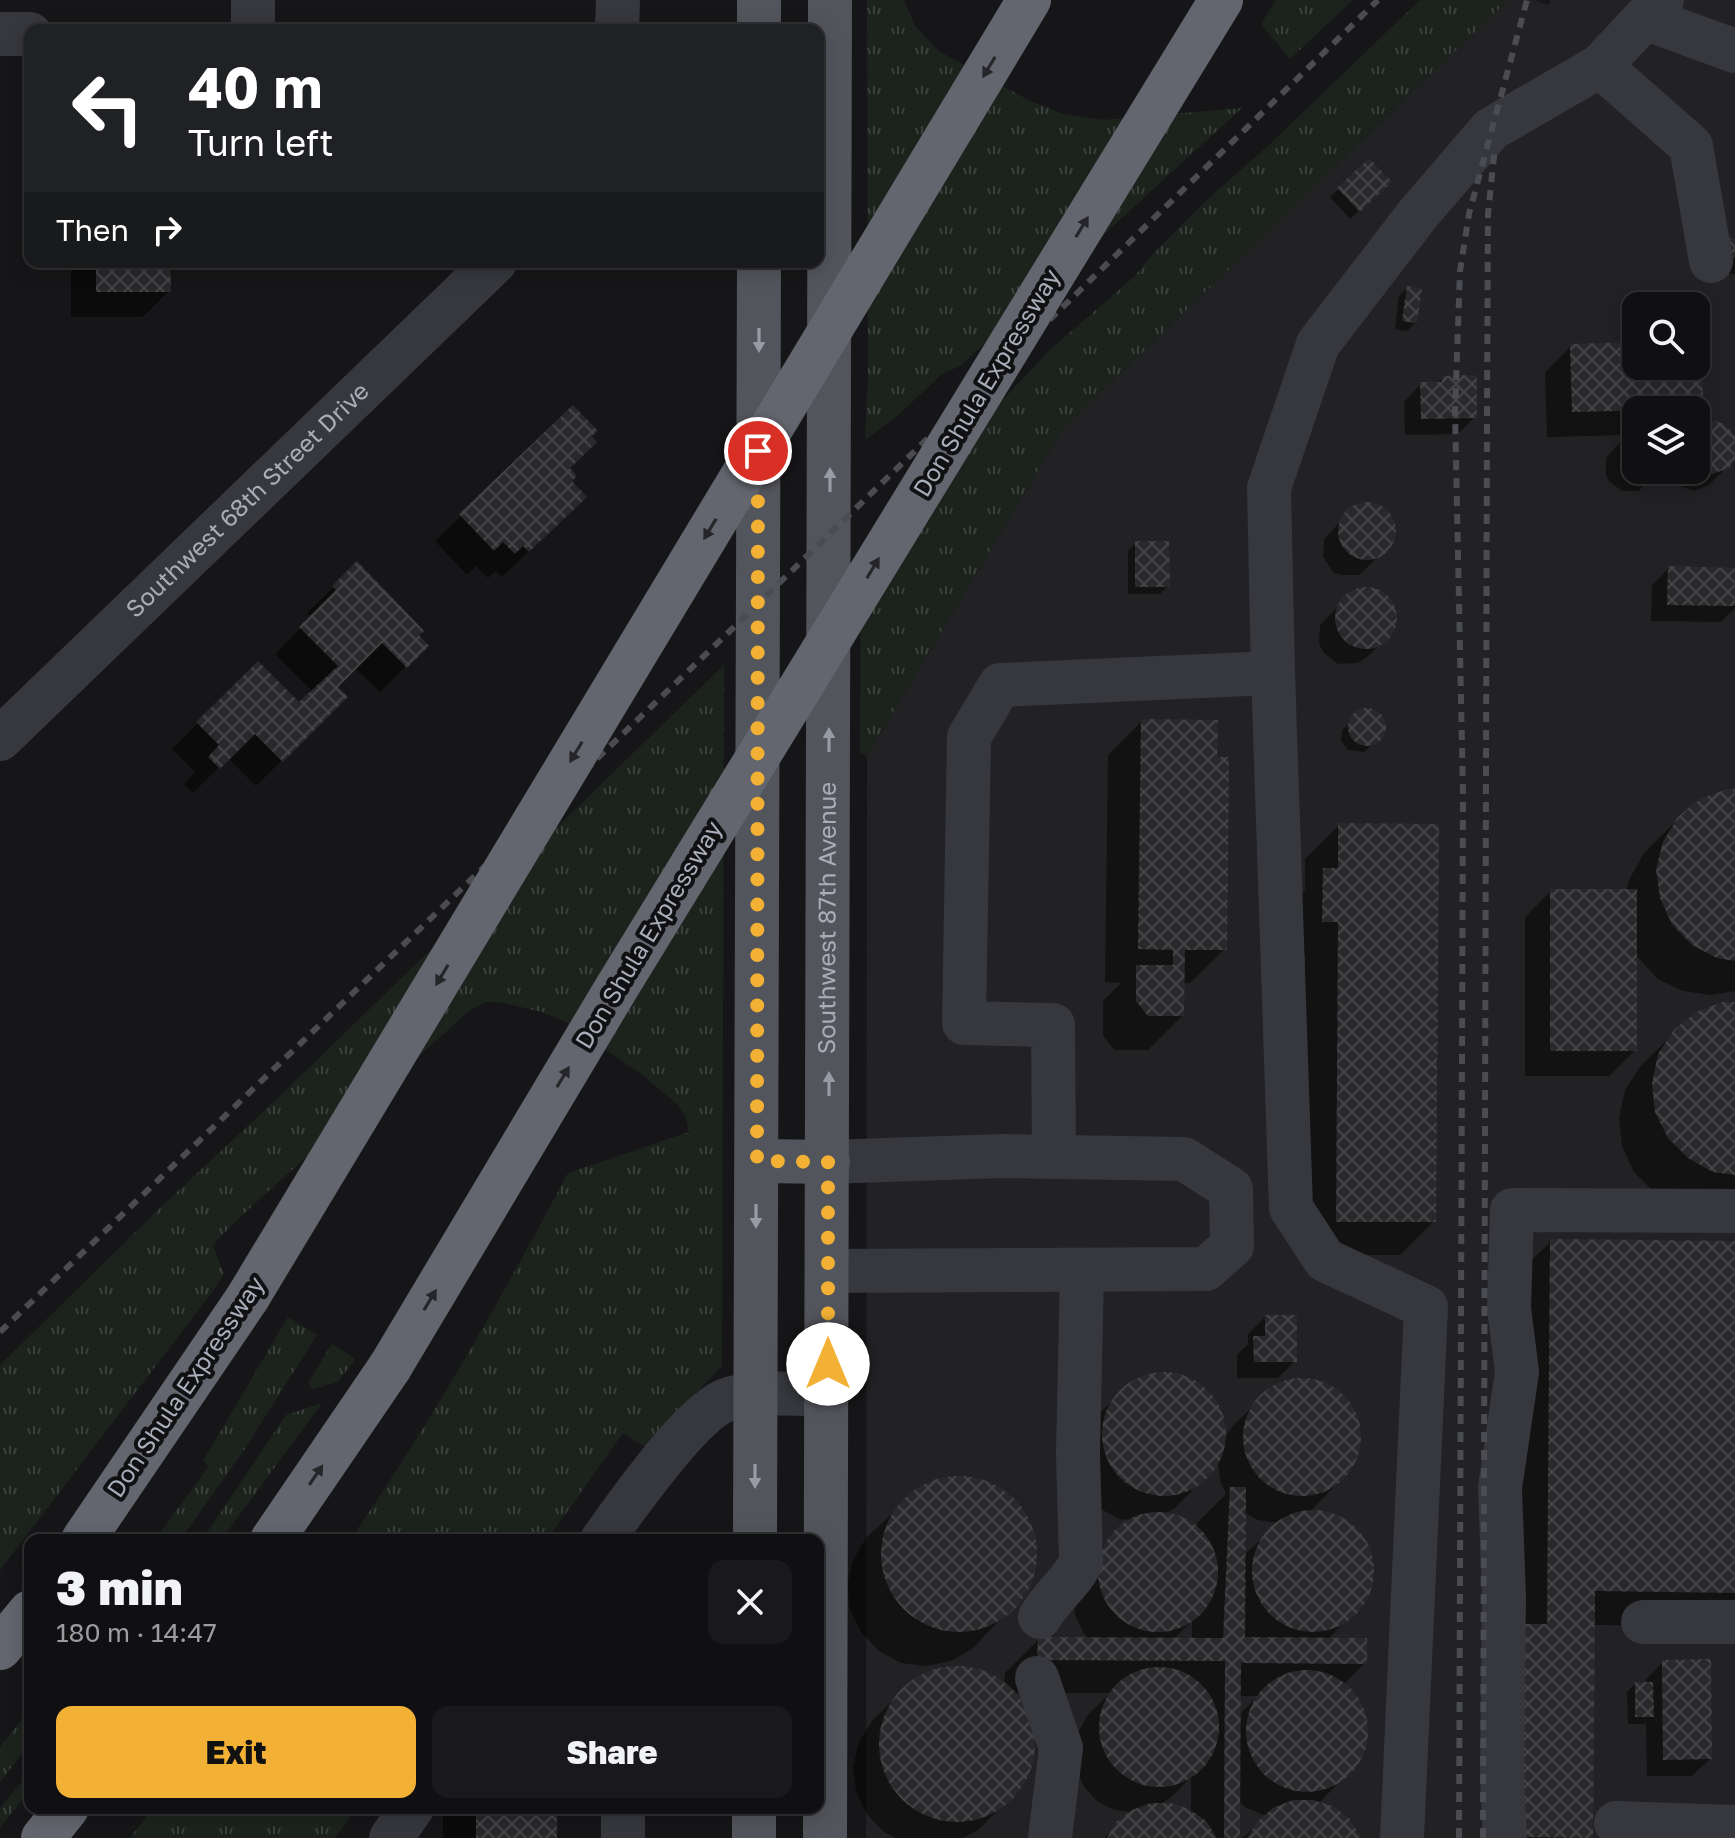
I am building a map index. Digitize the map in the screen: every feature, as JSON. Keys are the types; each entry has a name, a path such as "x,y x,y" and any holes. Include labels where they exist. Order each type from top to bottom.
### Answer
{"highway":[{"name":"Don Shula Expressway","path":"87,1534 248,1297 1029,0"},
{"name":"Don Shula Expressway","path":"276,1534 390,1367 622,979 1221,0"},
{"path":"0,1648 24,1619"},
{"path":"43,1838 62,1814"}],"main road":[{"path":"759,0 759,24"},
{"name":"Southwest 87th Avenue","path":"824,27 828,1162 825,1838"},
{"path":"755,1534 759,268"},
{"path":"757,1161 828,1162"},
{"path":"754,1814 754,1838"}],"street":[{"path":"253,0 253,24"},
{"path":"617,24 618,0"},
{"path":"1402,1838 1426,1307 1325,1260 1291,1208 1269,488 1318,344 1418,214 1491,129 1600,66 1654,9 1735,51"},
{"path":"0,34 24,34"},
{"path":"1600,66 1691,146 1711,261"},
{"name":"Southwest 68th Street Drive","path":"0,739 489,268"},
{"path":"1054,1157 1053,1025 964,1023 969,737 1000,685 1273,673"},
{"path":"828,1162 1002,1156 1184,1159 1231,1189 1232,1211 1232,1246 1206,1269 828,1271"},
{"path":"1232,1211 1291,1208"},
{"path":"1505,1838 1502,1778 1504,1596 1500,1488 1517,1372 1509,1308 1512,1210 1735,1211"},
{"path":"1050,1838 1061,1748 1035,1647 1048,1602 1078,1571 1081,1561 1078,1454 1082,1270"},
{"path":"609,1534 711,1407 728,1399 756,1395 827,1394"},
{"path":"1643,1622 1735,1622"},
{"path":"391,1838 408,1814"},
{"path":"623,1814 623,1838"},
{"path":"1616,1823 1735,1827"}],"shaded area":[{"path":"1508,0 1535,0 1548,5 1551,0 1735,0 1735,1838 866,1838 867,756 1062,430"}],"green space":[{"path":"867,0 904,0 915,26 940,52 1030,101 1064,114 1103,120 1242,108 960,366 942,374 895,418 865,440 868,375"},
{"path":"1276,0 1353,0 1290,59 1261,24"},
{"path":"1420,0 1508,0 1062,430 867,756 860,752 861,549 1050,350 1135,276 1209,198 1269,145"},
{"path":"724,665 722,1366 647,1448 623,1433 551,1534 354,1534 464,1360 568,1173 689,1132 686,1118 677,1104 641,1074 566,1022 542,1012 486,1002 470,1010 216,1241 213,1246 224,1274 216,1287 27,1534 24,1534 24,1539 0,1570 0,1365"},
{"path":"288,1317 317,1335 244,1450 184,1534 159,1534 209,1466 203,1461"},
{"path":"332,1344 355,1359 338,1382 312,1389 308,1383"},
{"path":"322,1403 225,1534 206,1534 286,1415"},
{"path":"24,1717 24,1751 0,1782 0,1747"},
{"path":"24,1779 24,1798 0,1827 0,1808"},
{"path":"148,1814 352,1814 335,1838 130,1838"}],"building":[{"path":"1369,158 1392,182 1360,212 1337,188"},
{"path":"1727,238 1735,238 1735,258 1728,258"},
{"path":"96,268 170,268 171,292 96,292"},
{"path":"1407,286 1422,288 1417,323 1402,321"},
{"path":"1622,342 1622,380 1703,380 1703,396 1622,396 1622,411 1572,412 1570,344"},
{"path":"1477,375 1477,418 1421,419 1420,382 1442,382 1442,376"},
{"path":"573,405 598,431 592,436 597,442 570,468 577,476 572,481 587,497 529,552 523,546 515,554 503,542 494,551 459,514"},
{"path":"1710,422 1724,424 1735,435 1735,460 1729,468 1712,474 1710,473"},
{"path":"1367,502 1388,510 1396,531 1388,552 1367,560 1346,552 1338,531 1346,510"},
{"path":"1135,541 1169,541 1170,587 1135,587"},
{"path":"357,561 424,631 419,635 429,646 407,668 382,643 338,687 348,697 283,762 255,734 220,769 208,757 219,745 196,722 258,661 299,702 338,666 299,627 336,590 332,586"},
{"path":"1668,566 1735,568 1735,606 1667,605"},
{"path":"1366,587 1388,596 1397,618 1388,640 1366,649 1344,640 1335,618 1344,596"},
{"path":"1367,708 1380,714 1386,727 1380,740 1367,746 1354,740 1348,727 1354,714"},
{"path":"1141,719 1218,720 1217,757 1229,757 1227,950 1185,950 1184,1016 1148,1016 1136,1001 1136,965 1173,965 1173,950 1138,949"},
{"path":"1735,789 1735,961 1717,958 1692,945 1672,924 1660,898 1656,869 1663,842 1678,817 1700,799"},
{"path":"1338,823 1439,824 1436,1222 1336,1222 1338,922 1322,922 1323,868 1338,868"},
{"path":"1550,889 1637,889 1637,1051 1550,1051"},
{"path":"1723,1002 1735,1002 1735,1175 1713,1172 1688,1158 1668,1138 1655,1112 1652,1083 1658,1054 1674,1030 1696,1012"},
{"path":"1550,1239 1735,1241 1735,1593 1595,1591 1593,1838 1520,1837 1521,1624 1547,1624"},
{"path":"1265,1315 1297,1315 1297,1362 1254,1362 1253,1336 1265,1336"},
{"path":"1164,1372 1188,1377 1208,1390 1221,1410 1226,1434 1221,1458 1208,1478 1188,1491 1164,1496 1140,1491 1120,1478 1107,1458 1102,1434 1107,1410 1120,1390 1140,1377"},
{"path":"1302,1378 1325,1382 1344,1395 1357,1414 1361,1437 1357,1460 1344,1479 1325,1492 1302,1496 1279,1492 1260,1479 1247,1460 1243,1437 1247,1414 1260,1395 1279,1382"},
{"path":"959,1476 989,1482 1014,1499 1031,1524 1037,1554 1031,1584 1014,1609 989,1626 959,1632 929,1626 904,1609 887,1584 881,1554 887,1524 904,1499 929,1482"},
{"path":"1230,1487 1246,1487 1245,1637 1367,1638 1367,1664 1241,1663 1240,1838 1224,1838 1225,1661 1037,1660 1038,1637 1223,1638"},
{"path":"1313,1510 1336,1515 1356,1528 1369,1548 1374,1571 1369,1594 1356,1614 1336,1627 1313,1632 1290,1627 1270,1614 1257,1594 1252,1571 1257,1548 1270,1528 1290,1515"},
{"path":"1158,1512 1181,1517 1200,1530 1213,1549 1218,1572 1213,1595 1200,1614 1181,1627 1158,1632 1135,1627 1116,1614 1103,1595 1098,1572 1103,1549 1116,1530 1135,1517"},
{"path":"1711,1659 1712,1759 1663,1760 1662,1660"},
{"path":"957,1666 987,1672 1012,1689 1029,1714 1035,1744 1029,1774 1012,1799 987,1816 957,1822 927,1816 902,1799 885,1774 879,1744 885,1714 902,1689 927,1672"},
{"path":"1159,1667 1182,1672 1201,1685 1214,1704 1219,1727 1214,1750 1201,1769 1182,1782 1159,1787 1136,1782 1117,1769 1104,1750 1099,1727 1104,1704 1117,1685 1136,1672"},
{"path":"1307,1670 1330,1675 1350,1688 1363,1708 1368,1731 1363,1754 1350,1774 1330,1787 1307,1792 1284,1787 1264,1774 1251,1754 1246,1731 1251,1708 1264,1688 1284,1675"},
{"path":"1635,1682 1653,1682 1654,1717 1635,1717"},
{"path":"1293,1800 1313,1800 1333,1806 1349,1818 1361,1838 1247,1838 1258,1821 1273,1808"},
{"path":"1151,1803 1171,1803 1189,1809 1206,1821 1217,1838 1107,1838 1116,1822 1132,1810"},
{"path":"476,1814 557,1814 557,1838 476,1838"}],"railway":[{"path":"0,1332 732,629 1378,0"},
{"path":"1459,1838 1463,794 1455,411 1460,271 1469,214 1527,0"},
{"path":"1483,1838 1488,214 1495,147"}],"route":[{"path":"758,451 757,1161 828,1162 828,1364"}]}
